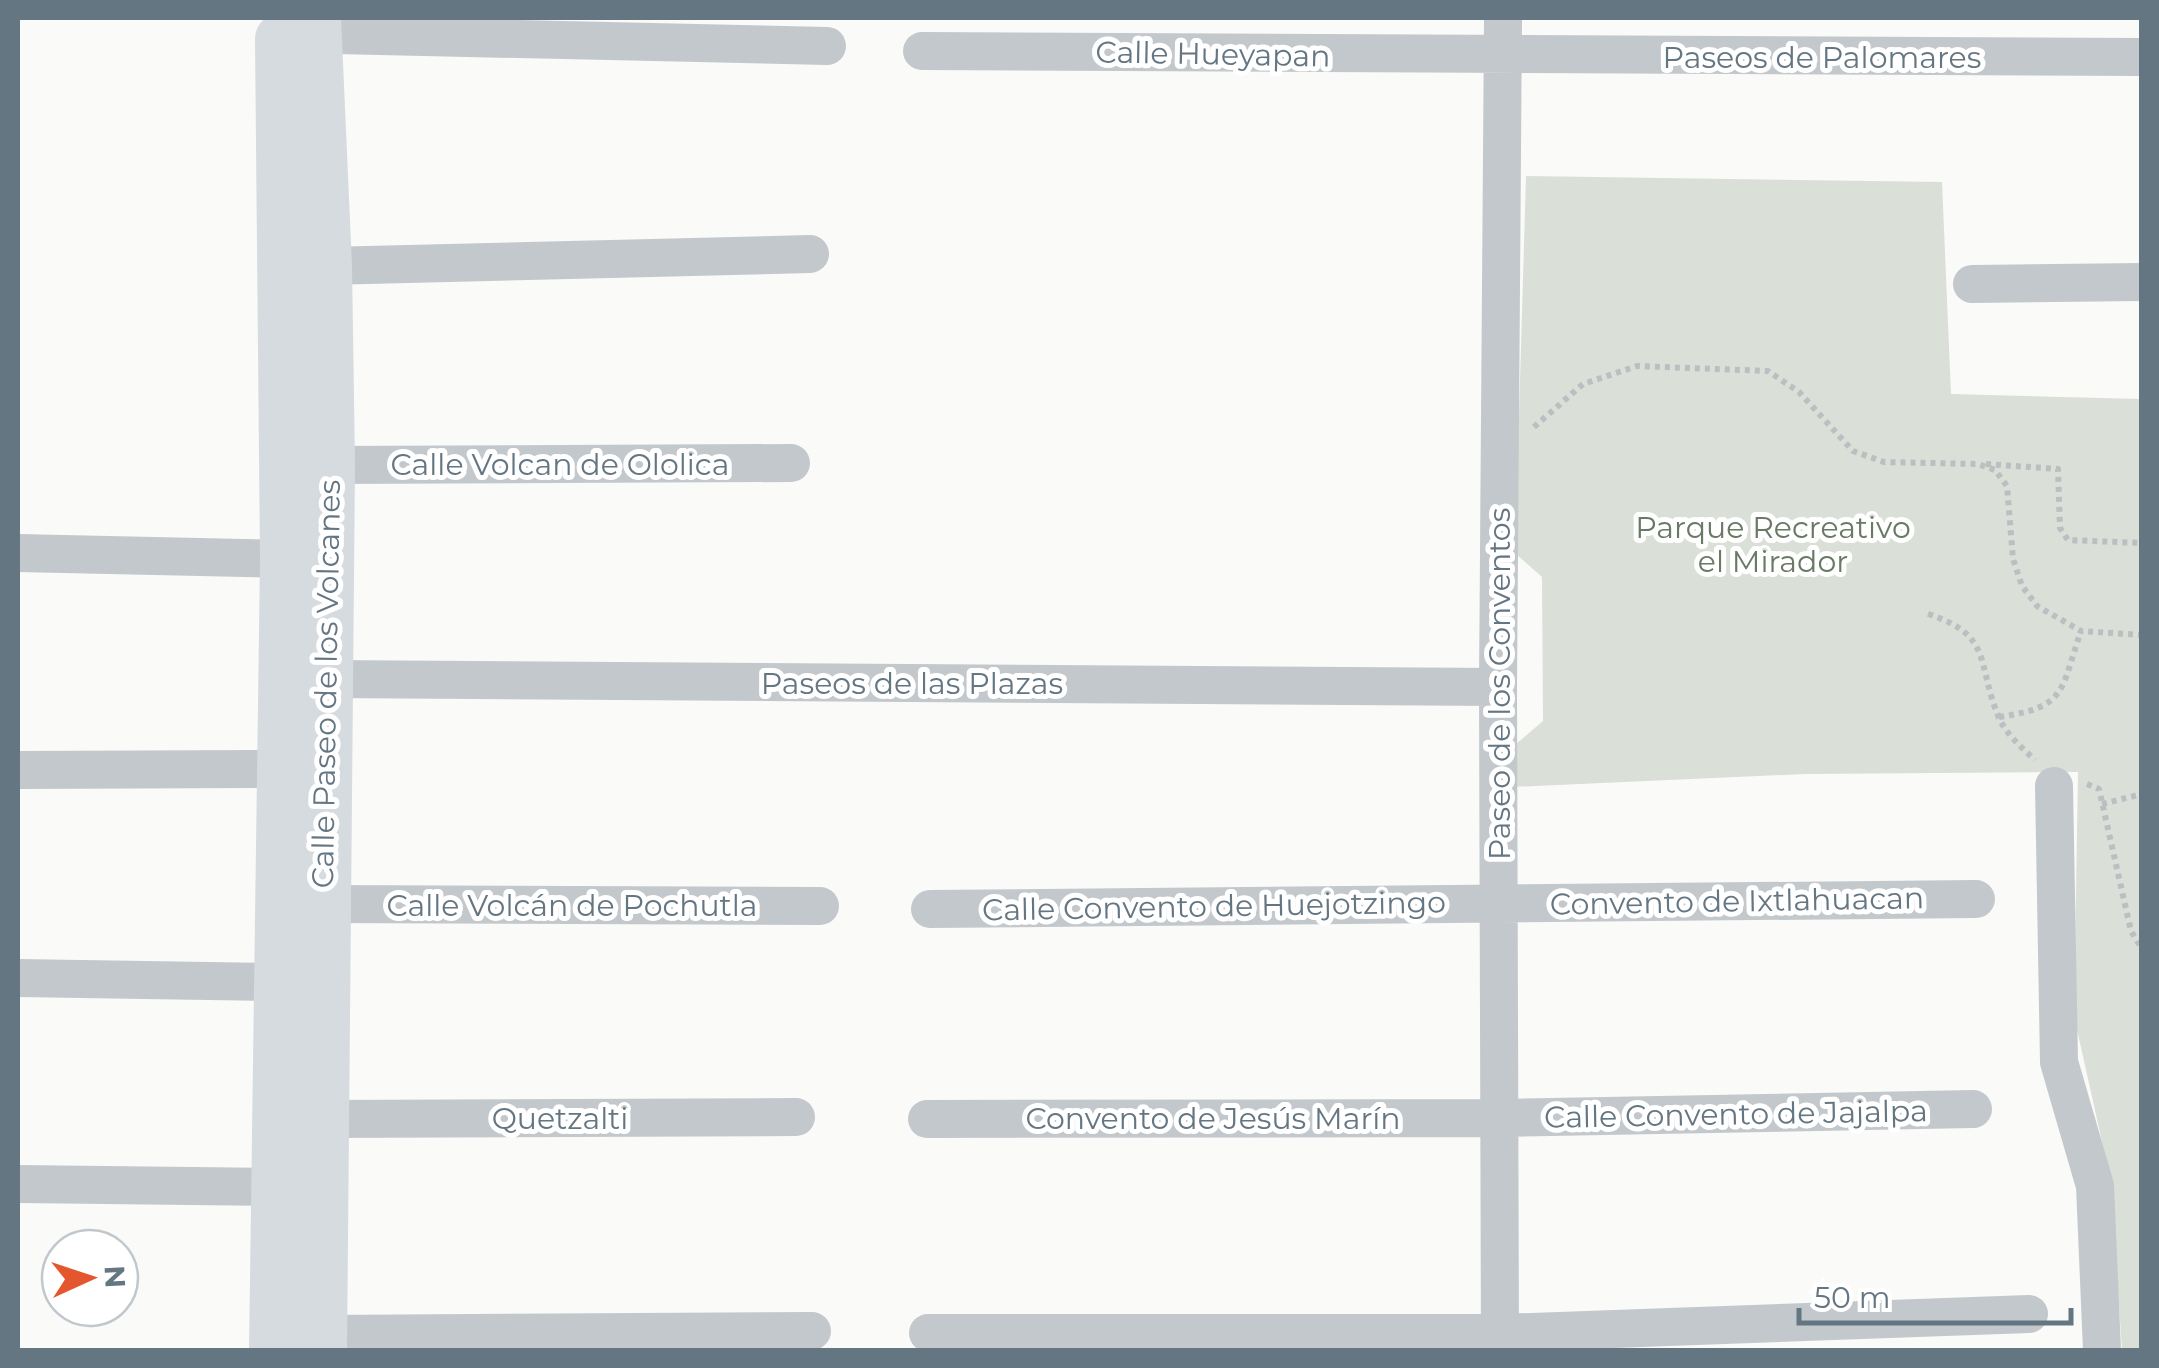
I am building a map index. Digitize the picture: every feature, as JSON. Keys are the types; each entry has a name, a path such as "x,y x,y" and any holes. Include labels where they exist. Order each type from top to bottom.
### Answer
{"street":[{"name":"Paseo de los Conventos","path":"1500,1342 1498,687 1503,18"},
{"path":"298,26 827,46"},
{"name":"Calle Paseo de los Volcanes","path":"298,26 326,266 329,465 324,1119 306,1345"},
{"name":"Calle Paseo de los Volcanes","path":"298,26 277,1187 306,1345"},
{"name":"Calle Hueyapan","path":"922,51 1503,56"},
{"name":"Paseos de Palomares","path":"1503,56 2142,56"},
{"path":"326,266 810,254"},
{"path":"1972,284 2142,282"},
{"name":"Calle Volcan de Ololica","path":"329,465 791,463"},
{"path":"18,553 286,559"},
{"name":"Paseos de las Plazas","path":"326,680 1498,687"},
{"path":"18,770 284,769"},
{"path":"2054,786 2059,1062 2094,1186 2102,1350"},
{"name":"Convento de Ixtlahuacan","path":"1498,904 1976,899"},
{"name":"Calle Volcán de Pochutla","path":"323,904 820,906"},
{"name":"Calle Convento de Huejotzingo","path":"930,909 1498,904"},
{"path":"18,978 278,982"},
{"name":"Calle Convento de Jajalpa","path":"1500,1118 1974,1109"},
{"name":"Quetzalti","path":"324,1119 796,1117"},
{"name":"Convento de Jesús Marín","path":"927,1119 1500,1118"},
{"path":"18,1184 277,1187"},
{"path":"928,1333 1500,1342 2030,1314"},
{"path":"306,1345 812,1332"}],"path":[{"path":"1500,458 1582,384 1637,366 1768,371 1799,392 1853,451 1884,462 2058,469 2060,528 2068,540 2142,543"},
{"path":"1978,464 1995,470 2007,486 2014,559 2022,586 2055,619 2081,631 2142,635"},
{"path":"1928,614 1959,624 1977,644 1999,717 2009,735"},
{"path":"1999,717 2046,708 2057,698 2081,631"},
{"path":"2102,804 2142,794"}],"green space":[{"name":"Parque Recreativo el Mirador","path":"1526,176 1942,182 1951,394 2141,399 2141,1350 2122,1350 2111,1182 2074,1016 2078,772 1805,774 1510,787 1508,751 1543,721 1542,577 1515,553"}]}
